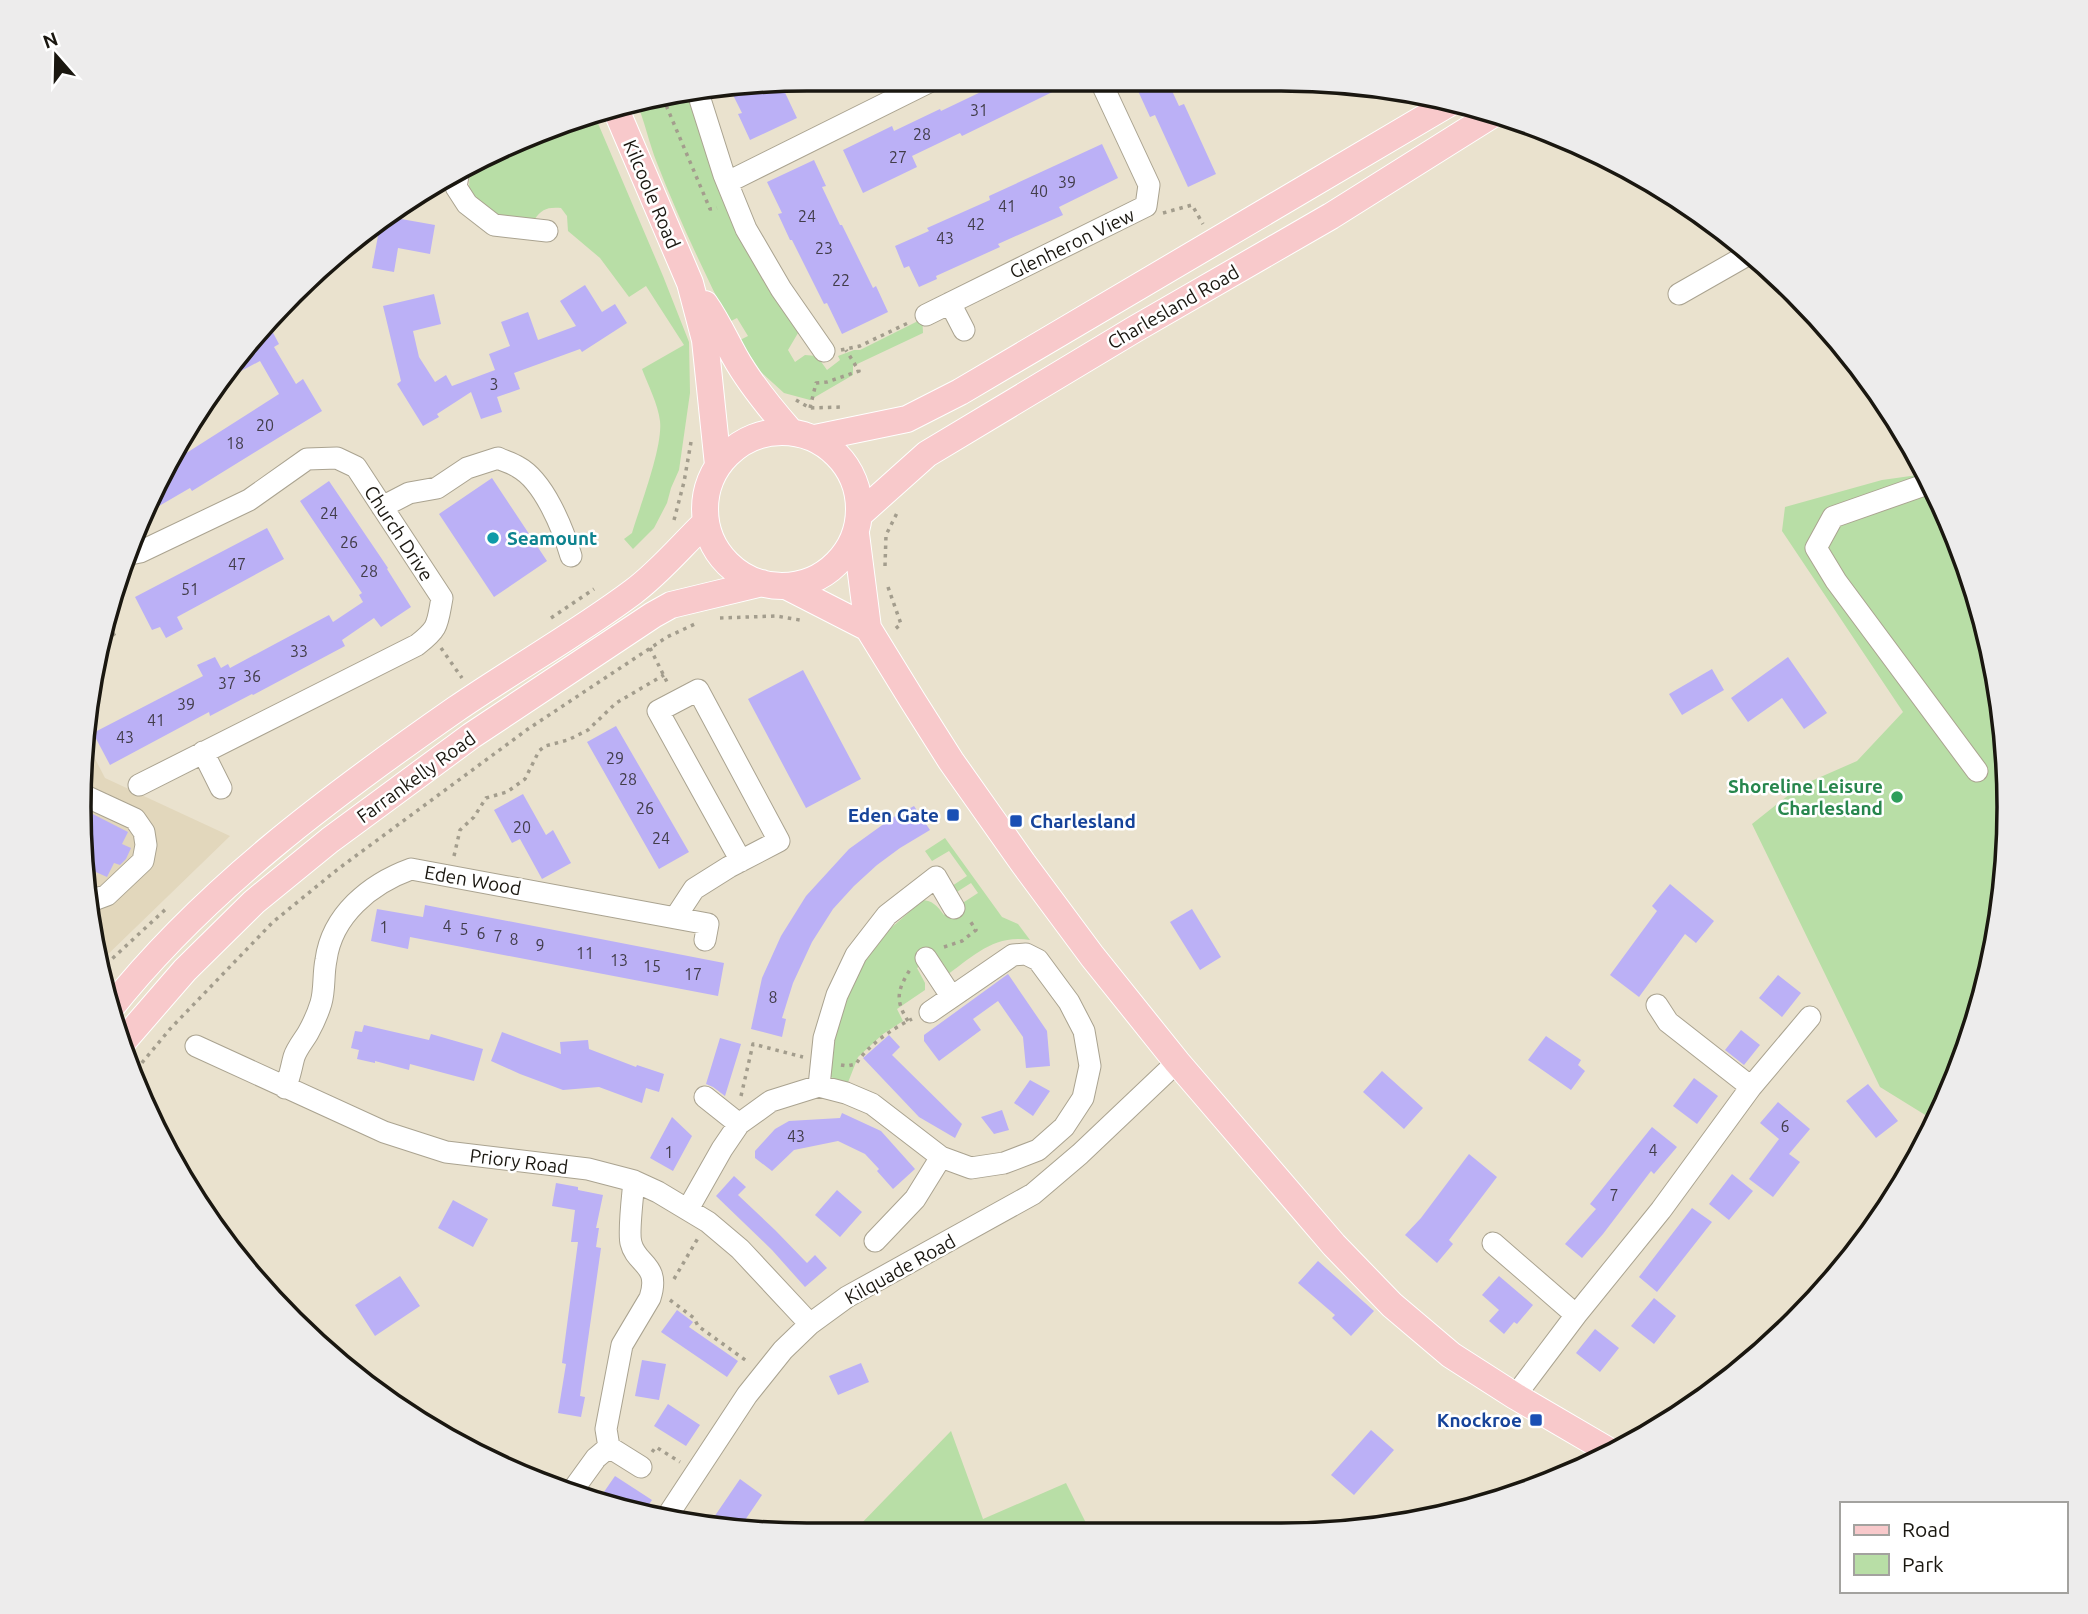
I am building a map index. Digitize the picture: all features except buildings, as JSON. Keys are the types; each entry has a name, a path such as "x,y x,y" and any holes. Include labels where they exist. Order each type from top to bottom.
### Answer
{"main road":[{"name":"Charlesland Road","path":"803,435 907,419 960,392 1439,109"},
{"name":"Kilcoole Road","path":"619,116 690,283"},
{"name":"Charlesland Road","path":"858,524 927,454 1135,329 1331,216 1483,120"},
{"path":"690,283 714,316 736,358 763,400 803,435 834,451 849,469 858,491 858,524 873,636 951,761 1092,956 1177,1062 1334,1245 1392,1305 1451,1355 1602,1447"},
{"path":"690,283 705,340 719,465"},
{"path":"803,435 770,432 750,438 732,449 709,483 705,503 706,522 713,543 725,561 742,575 774,585 873,636"},
{"name":"Farrankelly Road","path":"116,996 220,893 285,836 456,709 634,591 706,522"},
{"path":"774,585 810,581 832,569 846,553 858,524"},
{"name":"Farrankelly Road","path":"128,1035 185,970 254,902 330,840 471,736 671,605 774,585"}],"street":[{"path":"728,182 911,91"},
{"name":"Glenheron View","path":"926,315 1146,206 1149,186 1105,91"},
{"path":"700,99 746,229 781,289 824,351"},
{"path":"457,183 456,187 467,204 494,225 547,231"},
{"path":"1679,294 1741,259"},
{"path":"950,303 964,330"},
{"name":"Church Drive","path":"139,552 249,499 307,459 337,458 356,467 442,598 437,627 431,634"},
{"path":"382,507 409,493 438,488 467,468 498,458 521,468 544,492 565,534 571,556"},
{"path":"1921,486 1833,517 1816,548 1836,580 1977,771"},
{"path":"139,785 416,645 431,634"},
{"path":"674,918 694,888 779,841 698,690 658,711 741,861"},
{"path":"203,752 221,788"},
{"path":"91,799 135,819 144,832 146,845 144,861 107,895 97,899"},
{"name":"Eden Wood","path":"285,1088 295,1055 322,1000 329,940 343,916 364,895 396,874 411,869 451,875 708,924 705,940"},
{"path":"819,1086 824,1038 837,995 856,955 887,915 936,877 954,908"},
{"path":"688,1209 739,1124 771,1101 819,1086 872,1104 941,1157 971,1167 1004,1163 1038,1150 1064,1127 1083,1098 1090,1066 1084,1031 1069,1002 1038,960 1026,954 1013,955 930,1012"},
{"path":"926,958 951,996"},
{"path":"1657,1005 1668,1022 1751,1087"},
{"path":"1515,1396 1661,1210 1751,1087 1810,1017"},
{"name":"Priory Road","path":"198,1053 384,1132 446,1152 588,1169 634,1181 708,1222 740,1249 810,1324"},
{"name":"Kilquade Road","path":"671,1510 747,1395 783,1350 810,1324 847,1297 1032,1194 1080,1154 1177,1062"},
{"path":"705,1097 739,1124"},
{"path":"875,1241 915,1199 941,1157"},
{"path":"634,1181 630,1241 633,1250 648,1266 659,1294 650,1298 622,1345 606,1429 609,1447 641,1467"},
{"path":"1493,1243 1576,1315"},
{"path":"577,1485 596,1458 609,1447"}],"path":[{"path":"666,105 710,209 720,207"},
{"path":"1146,206 1157,214 1192,205 1205,229"},
{"path":"824,351 860,346 926,315"},
{"path":"810,408 816,383 859,371 846,350"},
{"path":"791,397 810,408 846,407"},
{"path":"674,520 692,435"},
{"path":"873,636 901,624 884,577 886,535 901,502"},
{"path":"548,620 604,583"},
{"path":"720,618 776,616 810,622"},
{"path":"140,1065 201,995 272,922 365,848 528,729 667,637 696,623"},
{"path":"113,633 117,639"},
{"path":"431,634 462,678"},
{"path":"650,648 677,701"},
{"path":"451,875 460,830 474,817 486,798 507,792 525,779 539,751 545,746 568,740 589,730 616,703 664,675"},
{"path":"108,962 170,905"},
{"path":"708,1222 676,1275 659,1294 694,1318 698,1326 764,1374"}],"shaded area":[{"path":"93,755 105,778 230,836 107,955 97,900 93,854 91,807"}],"green space":[{"path":"693,101 798,333 788,350 795,362 805,355 817,356 827,370 840,360 838,356 860,350 916,322 922,312 923,333 853,366 853,375 810,400 784,393 761,372 740,340 748,336 737,318 729,322 673,203 640,111"},
{"path":"598,123 689,342 690,393 679,470 654,528 633,549 624,539 632,533 655,461 660,432 657,408 642,369 684,345 646,286 629,297 600,258 568,231 567,216 561,208 545,210 534,220 498,216 477,202 469,190 470,176 490,165"},
{"name":"Shoreline Leisure Charlesland","path":"1915,475 1942,533 1973,622 1991,714 1995,760 1995,854 1983,947 1959,1037 1927,1116 1880,1087 1752,824 1800,786 1857,761 1903,712 1782,531 1785,507 1882,480"},
{"path":"945,838 1002,917 1018,924 1030,940 1005,940 994,944 944,977 931,959 917,968 925,983 925,990 897,1009 903,1021 883,1034 858,1057 847,1085 827,1075 823,1048 865,961 891,928 920,900 931,902 944,915 978,893 971,883 952,895 952,886 967,876 949,851 932,861 925,851"},
{"path":"951,1431 983,1519 1066,1483 1086,1523 862,1523"}],"place":[{"name":"Seamount","path":"493,538"},
{"name":"Shoreline Leisure Charlesland","path":"1897,797"},
{"name":"Eden Gate","path":"953,815"},
{"name":"Charlesland","path":"1016,821"},
{"name":"Knockroe","path":"1536,1420"}]}
